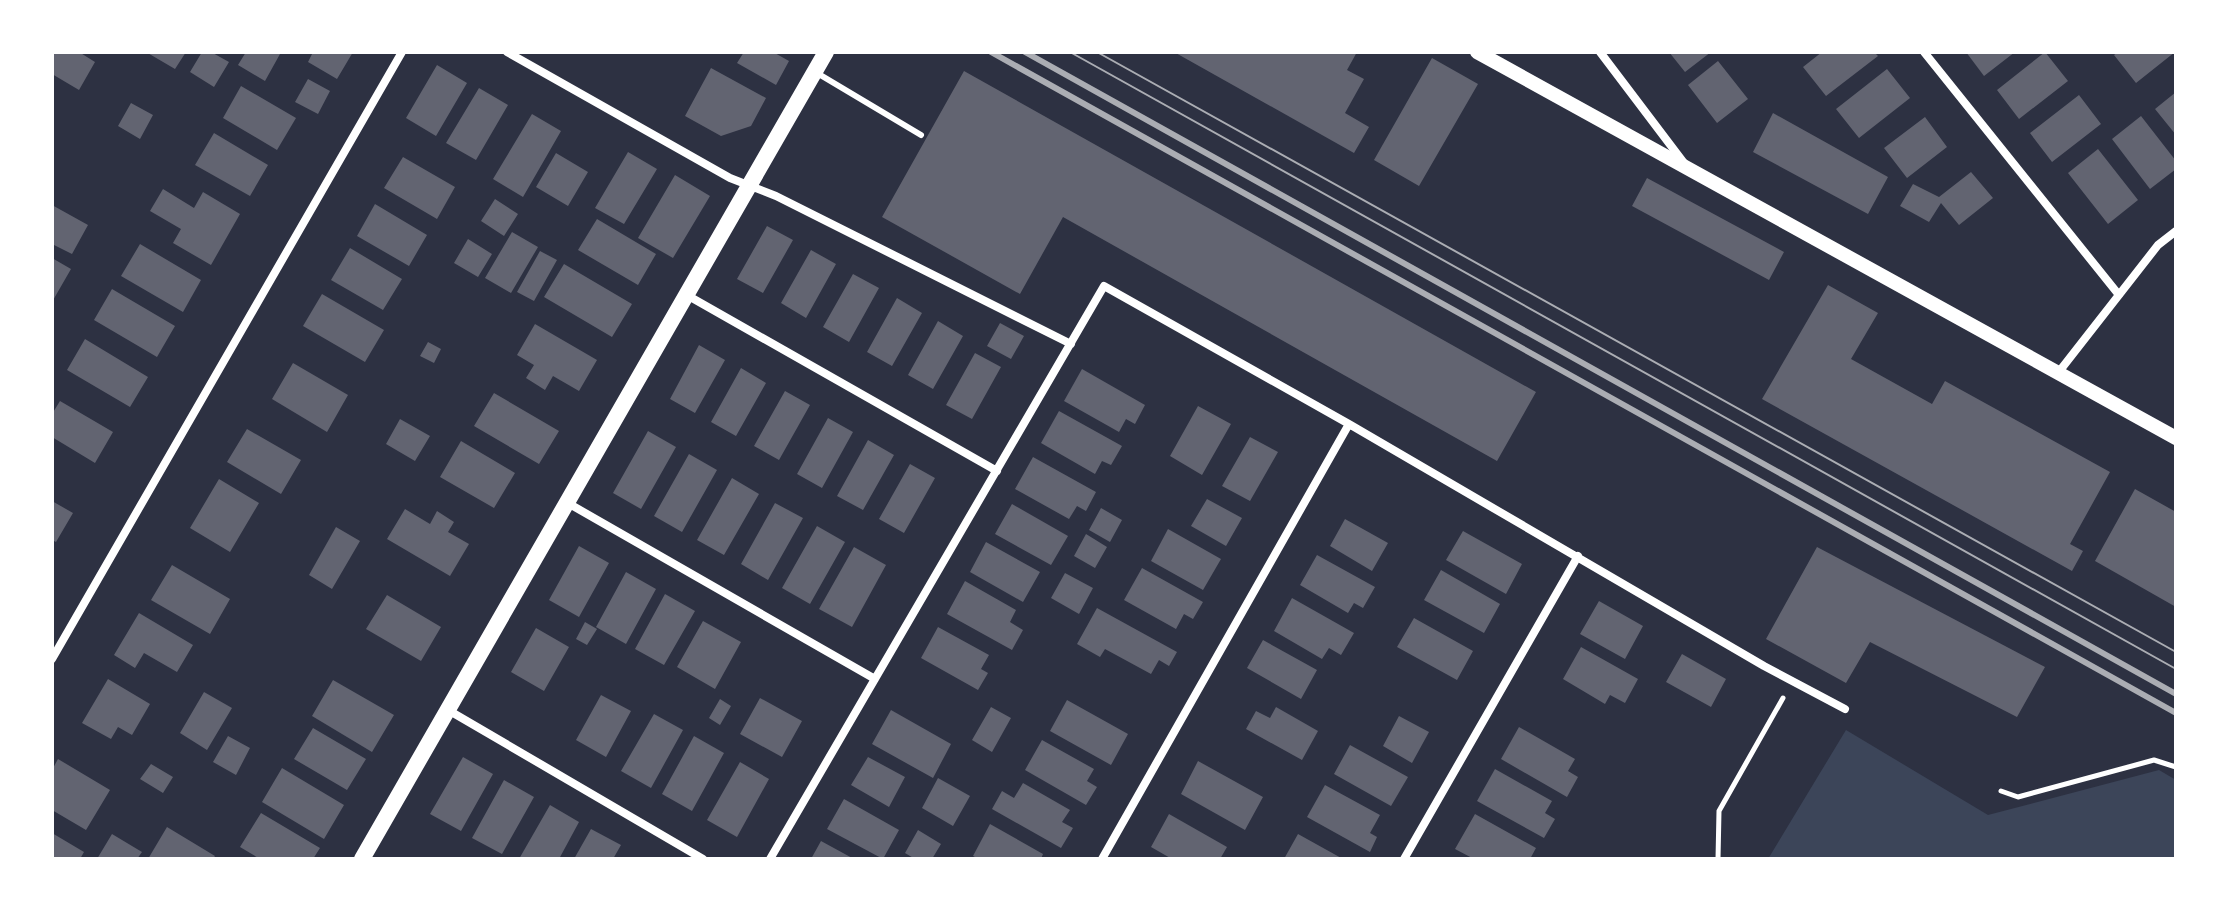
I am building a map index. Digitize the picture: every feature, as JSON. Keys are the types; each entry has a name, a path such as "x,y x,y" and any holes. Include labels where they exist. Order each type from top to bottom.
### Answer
{"main road":[{"path":"362,859 826,52"}],"street":[{"path":"52,659 402,52"},
{"path":"507,52 749,187 776,196 1071,344"},
{"path":"1477,52 2176,438"},
{"path":"1600,52 1687,168"},
{"path":"1924,52 2119,295"},
{"path":"2058,373 2158,245 2176,231"},
{"path":"770,859 1104,286 1349,424 1764,666 1845,709"},
{"path":"685,294 997,471"},
{"path":"1102,859 1349,424"},
{"path":"566,502 875,679"},
{"path":"1404,859 1578,556"},
{"path":"448,710 703,859"}],"lane":[{"path":"814,71 921,135"}],"path":[{"path":"1718,859 1719,811 1783,698"},
{"path":"2001,791 2018,797 2154,760 2176,767"}],"shaded area":[{"path":"1846,730 1988,815 2159,770 2176,780 2176,859 1768,859"}],"building":[{"path":"52,52 79,52 95,62 79,90 52,74"},
{"path":"146,52 186,52 175,69"},
{"path":"202,52 211,52 229,62 214,87 190,72"},
{"path":"246,52 280,54 265,81 238,65"},
{"path":"313,52 353,52 337,79 308,62"},
{"path":"744,52 773,52 789,61 776,85 737,63"},
{"path":"1174,52 1357,52 1347,70 1364,79 1345,113 1369,127 1354,153"},
{"path":"1669,52 1711,52 1685,72"},
{"path":"1822,52 1874,52 1878,56 1826,96 1803,67"},
{"path":"1966,52 2015,52 1984,76"},
{"path":"2045,52 2068,81 2019,119 1997,90"},
{"path":"2118,52 2175,52 2136,83 2114,55"},
{"path":"1432,58 1478,84 1419,186 1374,160"},
{"path":"1718,61 1748,99 1717,123 1688,85"},
{"path":"437,65 467,83 436,136 406,118"},
{"path":"711,68 766,98 751,126 721,136 685,116"},
{"path":"1887,69 1910,98 1859,138 1836,109"},
{"path":"964,71 1536,392 1497,461 1063,217 1020,294 882,217"},
{"path":"308,79 330,91 318,114 295,102"},
{"path":"241,86 296,118 277,150 223,118"},
{"path":"479,88 508,105 476,160 446,143"},
{"path":"2176,92 2176,135 2155,109"},
{"path":"2079,95 2101,124 2052,162 2030,133"},
{"path":"131,103 153,115 140,139 118,126"},
{"path":"1773,113 1888,177 1868,214 1753,152"},
{"path":"532,114 561,131 523,197 493,179"},
{"path":"2141,116 2176,161 2176,169 2150,189 2112,139"},
{"path":"1925,117 1947,147 1907,178 1884,148"},
{"path":"214,133 268,165 250,196 195,165"},
{"path":"2098,149 2138,200 2108,224 2068,173"},
{"path":"628,152 657,169 624,224 595,208"},
{"path":"556,153 588,172 568,206 536,187"},
{"path":"403,157 455,187 437,219 384,188"},
{"path":"1971,172 1993,198 1959,225 1941,203 1929,222 1900,206 1913,184 1939,197"},
{"path":"675,175 710,196 673,258 638,238"},
{"path":"1647,178 1784,252 1769,280 1632,206"},
{"path":"163,189 194,208 203,192 240,214 211,265 173,243 181,229 150,211"},
{"path":"495,199 518,214 504,236 481,221"},
{"path":"375,204 427,235 409,266 357,236"},
{"path":"52,205 88,225 72,254 52,244"},
{"path":"597,219 656,254 638,285 578,250"},
{"path":"767,226 793,240 763,293 737,279"},
{"path":"512,232 538,247 511,293 485,278"},
{"path":"468,239 492,254 478,277 454,263"},
{"path":"140,244 201,280 183,312 121,276"},
{"path":"350,248 402,279 383,310 331,280"},
{"path":"811,250 836,264 806,318 781,303"},
{"path":"540,251 557,260 534,301 517,292"},
{"path":"52,258 71,269 52,302"},
{"path":"564,264 632,304 612,337 544,297"},
{"path":"853,274 879,288 849,342 823,327"},
{"path":"1828,285 1878,313 1851,359 1932,404 1945,381 2110,472 2070,544 2083,551 2072,571 1762,399"},
{"path":"112,289 175,326 157,357 94,320"},
{"path":"322,294 384,330 365,362 303,326"},
{"path":"897,298 922,313 892,366 867,352"},
{"path":"938,321 963,336 933,389 908,375"},
{"path":"1000,323 1024,336 1011,359 987,346"},
{"path":"535,324 597,360 579,391 553,376 545,390 526,378 534,365 517,355"},
{"path":"85,339 148,377 130,407 67,370"},
{"path":"428,342 441,349 434,363 420,356"},
{"path":"699,345 725,360 695,413 670,399"},
{"path":"975,353 1001,367 972,419 946,405"},
{"path":"293,363 348,395 327,432 272,399"},
{"path":"741,368 766,383 736,436 711,422"},
{"path":"1082,369 1145,405 1135,424 1126,419 1119,432 1064,401"},
{"path":"785,391 810,405 779,460 754,446"},
{"path":"494,393 559,431 539,464 474,426"},
{"path":"60,401 113,432 95,463 52,437 52,414"},
{"path":"1198,406 1231,424 1202,475 1170,456"},
{"path":"1059,411 1122,446 1111,465 1102,461 1095,474 1041,443"},
{"path":"828,418 853,432 822,488 797,474"},
{"path":"400,419 430,436 415,461 386,444"},
{"path":"247,429 301,460 281,494 227,462"},
{"path":"648,431 676,447 641,509 613,493"},
{"path":"1250,437 1278,452 1250,501 1222,486"},
{"path":"868,440 894,455 863,510 837,496"},
{"path":"461,441 515,473 494,508 440,477"},
{"path":"689,454 717,470 682,532 654,516"},
{"path":"1033,457 1096,492 1086,511 1077,506 1069,519 1015,489"},
{"path":"910,464 935,478 904,533 879,519"},
{"path":"732,478 759,494 724,555 697,540"},
{"path":"219,479 259,503 230,552 190,528"},
{"path":"2135,489 2176,512 2176,607 2095,561"},
{"path":"1207,499 1242,518 1226,546 1191,526"},
{"path":"52,501 73,513 56,542 52,540"},
{"path":"775,503 803,518 768,580 741,564"},
{"path":"1012,504 1068,536 1051,565 995,534"},
{"path":"1101,508 1122,520 1110,542 1089,530"},
{"path":"405,509 430,524 437,511 454,522 448,532 469,544 450,576 387,539"},
{"path":"1345,519 1388,543 1372,571 1330,546"},
{"path":"817,526 845,542 810,604 782,588"},
{"path":"336,527 360,541 332,589 309,575"},
{"path":"1168,529 1221,559 1203,590 1151,561"},
{"path":"1463,531 1522,564 1506,594 1446,560"},
{"path":"1086,534 1107,547 1095,568 1074,556"},
{"path":"986,542 1040,572 1023,602 970,572"},
{"path":"579,546 609,563 579,617 549,600"},
{"path":"854,547 886,565 852,627 819,609"},
{"path":"1817,547 2045,667 2017,717 1870,642 1846,683 1766,639"},
{"path":"1317,555 1375,587 1363,608 1354,603 1348,613 1300,585"},
{"path":"172,565 230,599 210,634 151,600"},
{"path":"1142,568 1203,602 1193,619 1184,614 1176,629 1124,600"},
{"path":"1441,570 1500,604 1484,633 1424,600"},
{"path":"626,572 656,589 626,644 596,627"},
{"path":"1065,573 1093,588 1079,614 1051,598"},
{"path":"965,581 1016,610 1010,622 1023,630 1012,650 947,614"},
{"path":"665,594 695,611 664,665 635,649"},
{"path":"387,595 441,627 421,661 366,629"},
{"path":"1292,598 1354,633 1341,655 1329,648 1322,659 1274,631"},
{"path":"1599,601 1643,626 1625,659 1580,634"},
{"path":"1097,608 1177,652 1169,666 1159,660 1151,674 1105,649 1100,657 1077,644"},
{"path":"139,613 193,645 177,672 144,653 135,668 114,655"},
{"path":"1414,618 1473,651 1457,680 1397,647"},
{"path":"703,621 741,642 715,689 677,667"},
{"path":"585,622 597,629 587,645 576,639"},
{"path":"938,627 989,655 981,669 988,673 978,690 921,658"},
{"path":"536,628 569,647 544,691 511,672"},
{"path":"1263,640 1317,670 1301,699 1247,668"},
{"path":"1581,647 1638,679 1625,703 1610,695 1605,704 1563,679"},
{"path":"1682,654 1726,679 1711,707 1666,682"},
{"path":"108,679 150,704 132,735 118,727 111,739 82,723"},
{"path":"333,680 394,715 372,752 312,716"},
{"path":"204,692 232,708 207,750 180,733"},
{"path":"601,695 631,711 606,757 576,740"},
{"path":"760,698 802,721 782,757 740,734"},
{"path":"720,699 731,706 720,725 709,718"},
{"path":"1067,700 1128,734 1111,765 1050,731"},
{"path":"991,707 1011,718 992,752 972,740"},
{"path":"1276,707 1318,731 1302,760 1246,729 1256,711 1270,718"},
{"path":"891,710 951,744 933,778 872,744"},
{"path":"654,714 683,730 651,788 621,771"},
{"path":"1399,716 1429,732 1412,763 1383,746"},
{"path":"1519,727 1575,759 1568,771 1578,777 1567,797 1501,759"},
{"path":"313,728 366,759 347,790 294,759"},
{"path":"228,736 250,748 236,775 213,762"},
{"path":"694,736 724,753 692,811 662,794"},
{"path":"1042,740 1094,769 1087,781 1097,787 1086,805 1025,770"},
{"path":"1350,745 1408,777 1391,806 1334,774"},
{"path":"463,757 493,774 461,831 430,814"},
{"path":"868,757 905,777 889,807 851,785"},
{"path":"58,759 110,790 86,830 52,810 52,770"},
{"path":"1198,761 1263,797 1245,830 1181,794"},
{"path":"740,762 769,779 737,837 707,820"},
{"path":"151,764 173,777 163,793 140,779"},
{"path":"282,768 344,805 324,839 262,802"},
{"path":"1495,769 1552,801 1545,813 1555,819 1544,838 1477,801"},
{"path":"938,778 970,796 953,826 922,808"},
{"path":"504,780 534,797 502,854 472,838"},
{"path":"1023,783 1070,810 1062,822 1073,828 1061,848 992,809 1002,791 1014,798"},
{"path":"1325,785 1380,815 1370,833 1377,837 1370,852 1307,817"},
{"path":"844,799 899,830 883,859 827,829"},
{"path":"550,805 579,822 559,859 519,859"},
{"path":"261,813 320,848 313,859 260,859 240,847"},
{"path":"1169,814 1227,847 1220,859 1172,859 1151,847"},
{"path":"1475,814 1536,848 1530,859 1474,859 1455,849"},
{"path":"990,824 1043,854 1041,859 979,859 973,856"},
{"path":"167,827 215,856 213,859 148,859"},
{"path":"591,829 621,845 613,859 574,859"},
{"path":"918,830 941,844 932,859 915,859 905,853"},
{"path":"52,833 84,852 80,859 52,859"},
{"path":"112,834 142,852 137,859 97,859"},
{"path":"1298,834 1343,859 1284,859"},
{"path":"821,841 854,859 811,859"}],"tram line":[{"path":"1070,52 2176,669"},
{"path":"1097,52 2176,652"}],"railway":[{"path":"991,52 2176,713"},
{"path":"1025,52 2176,694"}]}
